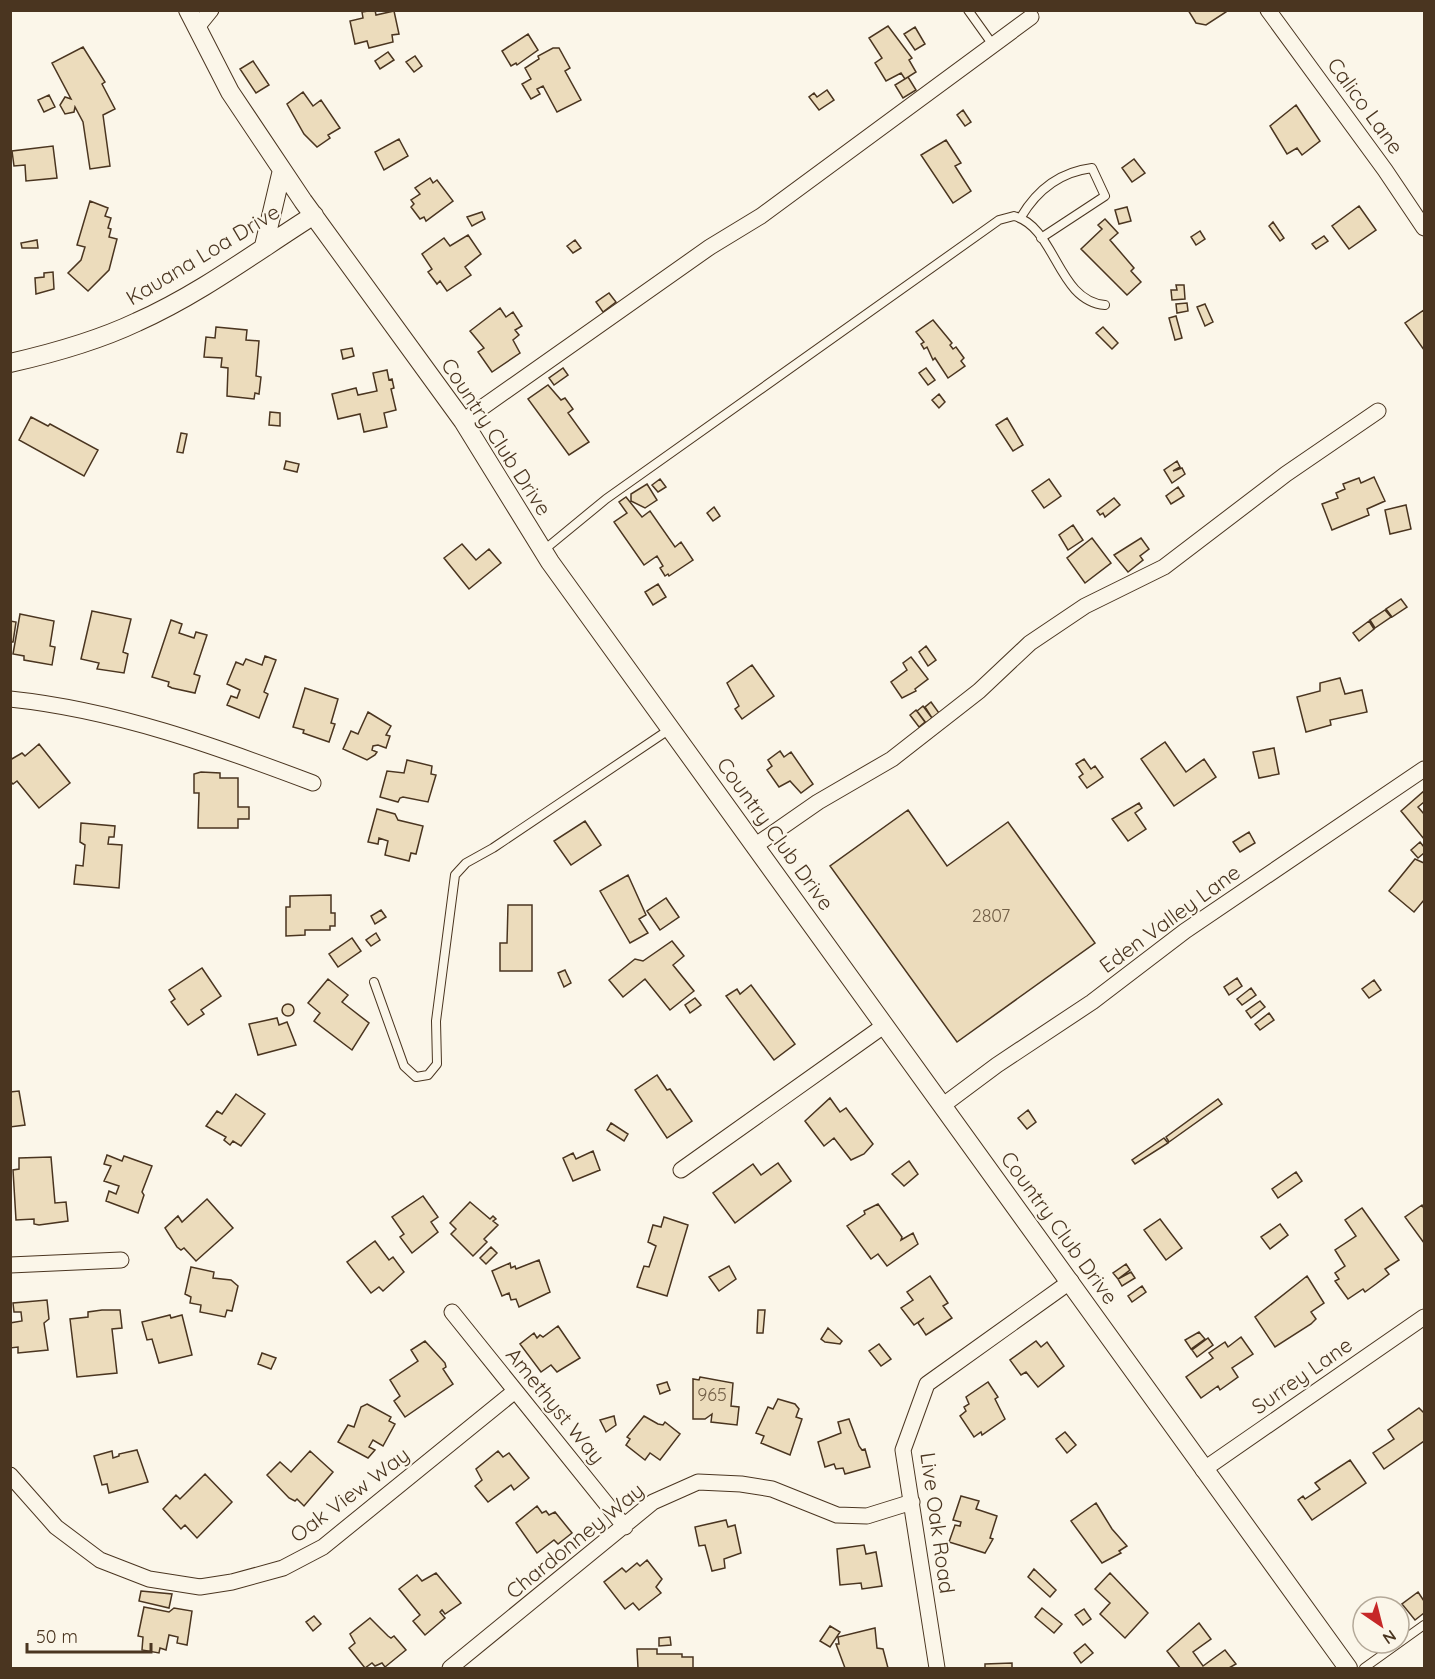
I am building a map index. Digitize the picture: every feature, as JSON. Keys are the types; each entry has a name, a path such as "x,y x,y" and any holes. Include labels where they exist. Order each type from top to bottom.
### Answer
{"street":[{"path":"193,18 212,10"},
{"name":"Calico Lane","path":"1268,10 1425,228"},
{"path":"463,421 710,248 761,216 1031,17"},
{"name":"Country Club Drive","path":"193,18 230,92 282,170 463,421 543,551 942,1106 1071,1281 1203,1470 1348,1668"},
{"path":"264,246 282,170"},
{"name":"Kauana Loa Drive","path":"10,363 94,340 139,322 186,296 314,215"},
{"path":"756,845 818,802 892,759 979,691 1030,643 1085,606 1164,567 1286,474 1378,411"},
{"path":"10,699 102,714 201,741 313,783"},
{"name":"Eden Valley Lane","path":"942,1106 997,1065 1092,1002 1181,933 1425,769"},
{"path":"681,1170 885,1025"},
{"path":"10,1265 121,1260"},
{"name":"Live Oak Road","path":"937,1668 903,1450 927,1384 1071,1281"},
{"name":"Amethyst Way","path":"452,1312 625,1527"},
{"name":"Surrey Lane","path":"1203,1470 1425,1317"},
{"name":"Oak View Way","path":"10,1475 56,1527 99,1560 149,1579 200,1587 232,1582 283,1569 323,1547 515,1391"},
{"name":"Chardonney Way","path":"450,1668 653,1502 698,1482 741,1484 772,1489 837,1515 867,1516 912,1502"}],"lane":[{"path":"968,10 993,45"},
{"path":"1021,218 1032,199 1070,170 1092,168 1105,196 1041,238"},
{"path":"543,551 606,500 999,220 1014,216 1031,224 1075,291 1087,301 1105,305"},
{"path":"374,982 404,1066 416,1077 428,1075 437,1064 436,1021 454,875 466,863 494,848 670,729"},
{"path":"1364,1668 1425,1625"}],"building":[{"path":"375,10 376,15 394,11 399,34 392,35 393,42 369,48 367,41 355,44 350,21 363,18 362,12"},
{"path":"1188,10 1225,10 1226,12 1206,25 1196,23"},
{"path":"888,26 912,58 909,60 916,72 905,79 901,73 886,81 875,63 882,58 869,38"},
{"path":"915,27 925,44 915,50 904,34"},
{"path":"528,34 538,50 517,65 516,63 511,66 502,51"},
{"path":"83,47 105,82 102,84 115,109 103,115 110,166 90,169 83,122 75,107 74,112 65,114 60,105 65,97 71,99 52,63"},
{"path":"553,48 559,48 570,68 565,71 581,100 557,112 543,86 537,89 540,94 531,99 522,84 531,79 525,68 539,59 538,56"},
{"path":"388,52 394,60 380,69 375,61"},
{"path":"415,56 422,66 414,72 406,62"},
{"path":"253,61 269,85 256,93 240,69"},
{"path":"908,77 916,90 903,98 895,85"},
{"path":"827,90 834,100 819,110 809,97 814,93 817,97"},
{"path":"303,92 313,106 321,100 340,128 328,135 330,138 317,147 304,134 287,104"},
{"path":"49,95 55,107 44,112 38,100"},
{"path":"1296,105 1320,141 1302,155 1297,148 1287,154 1270,126"},
{"path":"963,110 971,122 965,126 957,115"},
{"path":"399,139 408,156 384,170 375,152"},
{"path":"946,140 961,163 955,166 971,191 953,203 921,155"},
{"path":"53,146 57,178 26,181 25,165 14,166 12,151"},
{"path":"1134,159 1145,173 1132,182 1122,168"},
{"path":"430,178 433,183 437,180 453,201 426,221 424,217 420,219 411,207 414,204 411,200 420,194 415,188"},
{"path":"90,201 108,208 105,216 111,218 108,228 111,229 109,237 117,239 109,270 88,291 68,273 81,260 85,247 77,245"},
{"path":"1359,206 1376,230 1349,249 1332,226"},
{"path":"1127,207 1131,221 1119,224 1115,210"},
{"path":"482,212 485,219 472,226 467,217"},
{"path":"1105,219 1118,233 1110,240 1134,268 1131,271 1141,282 1127,295 1081,249 1102,229 1098,225"},
{"path":"1273,222 1284,238 1280,241 1269,226"},
{"path":"1200,231 1205,239 1196,245 1191,237"},
{"path":"468,235 481,254 465,267 471,275 447,291 440,281 437,284 428,272 432,269 422,254 444,238 450,246"},
{"path":"1324,236 1328,241 1316,249 1312,244"},
{"path":"37,240 38,248 22,248 21,243"},
{"path":"575,240 581,248 573,253 567,246"},
{"path":"53,272 54,289 36,294 35,278 44,277 44,273"},
{"path":"1176,285 1184,285 1185,299 1172,300 1171,290 1177,290"},
{"path":"609,293 616,302 603,312 596,302"},
{"path":"1187,303 1188,311 1177,313 1176,304"},
{"path":"1205,304 1213,322 1205,326 1197,307"},
{"path":"500,308 506,317 513,312 522,326 515,330 519,335 513,340 520,353 492,372 478,352 484,348 470,331"},
{"path":"1424,310 1424,350 1405,323"},
{"path":"1176,316 1182,338 1175,340 1169,318"},
{"path":"933,320 952,343 950,345 953,349 956,347 964,358 961,361 965,366 948,378 935,358 933,360 927,347 924,349 921,344 924,342 916,332"},
{"path":"216,327 247,330 246,340 259,341 256,376 261,377 259,394 255,393 254,399 227,396 228,368 221,367 222,358 204,357 206,337 215,338"},
{"path":"1103,327 1118,343 1112,349 1096,333"},
{"path":"352,348 354,356 343,359 341,350"},
{"path":"563,368 568,375 554,385 549,378"},
{"path":"926,368 935,380 928,385 919,373"},
{"path":"387,370 389,380 392,379 394,388 391,389 396,410 384,413 387,427 364,432 360,414 338,419 332,394 356,388 358,395 377,391 373,373"},
{"path":"548,385 561,400 565,398 573,409 568,413 589,442 569,455 528,399"},
{"path":"939,394 945,402 939,408 932,400"},
{"path":"270,412 280,413 280,426 269,425"},
{"path":"31,417 48,426 50,424 98,450 84,476 19,440"},
{"path":"1007,418 1023,445 1013,451 996,425"},
{"path":"181,433 187,434 183,453 177,452"},
{"path":"286,461 299,464 297,472 284,469"},
{"path":"1177,461 1180,467 1173,471 1182,468 1185,474 1172,483 1164,470"},
{"path":"1374,477 1385,501 1367,509 1369,515 1332,530 1322,504 1338,498 1336,493 1345,489 1343,484 1359,478 1361,483"},
{"path":"660,479 666,487 658,492 652,485"},
{"path":"1049,479 1061,496 1044,508 1032,491"},
{"path":"647,484 657,500 645,508 631,501 631,494"},
{"path":"1178,487 1184,496 1171,504 1166,496"},
{"path":"626,497 642,517 650,511 675,547 681,542 693,560 669,576 668,574 665,576 660,568 663,566 657,556 644,565 614,522 627,513 619,502"},
{"path":"1114,498 1120,505 1105,517 1103,513 1100,515 1097,511"},
{"path":"1406,505 1411,529 1390,534 1385,510"},
{"path":"714,507 720,516 713,521 707,513"},
{"path":"1073,525 1083,540 1068,550 1059,535"},
{"path":"1092,538 1111,563 1085,583 1067,558"},
{"path":"1141,538 1149,549 1140,556 1143,560 1128,572 1114,555"},
{"path":"462,544 476,560 489,549 501,563 469,589 444,558"},
{"path":"658,584 666,597 653,605 645,592"},
{"path":"1401,599 1407,607 1392,617 1386,609"},
{"path":"1385,610 1391,617 1375,628 1370,620"},
{"path":"92,611 131,619 123,652 128,654 124,673 97,669 99,663 81,659"},
{"path":"20,614 54,621 50,646 55,647 52,665 24,660 24,656 13,654"},
{"path":"171,620 182,624 179,633 194,638 196,632 207,635 194,674 200,676 195,693 172,688 168,686 169,682 152,677"},
{"path":"10,621 16,622 13,642 10,642"},
{"path":"1369,621 1374,629 1359,641 1353,633"},
{"path":"926,646 936,660 928,666 919,652"},
{"path":"265,656 276,660 264,692 268,694 259,718 227,705 231,696 237,698 240,690 227,684 236,662 243,665 246,659 262,665"},
{"path":"911,657 928,679 915,689 916,691 902,698 891,682 907,670 903,663"},
{"path":"752,665 774,696 742,719 735,709 739,706 727,683"},
{"path":"1340,678 1345,694 1362,690 1367,712 1330,720 1331,725 1306,732 1297,697 1320,691 1320,683"},
{"path":"305,688 338,699 331,723 335,724 329,742 293,727"},
{"path":"931,702 939,713 932,718 925,707"},
{"path":"923,706 932,718 926,723 917,711"},
{"path":"916,710 925,722 919,727 910,715"},
{"path":"368,712 391,726 386,735 390,736 386,748 373,746 372,750 377,752 367,760 343,749 351,731 358,734"},
{"path":"1165,742 1186,772 1204,759 1216,777 1174,806 1141,759"},
{"path":"39,744 70,783 39,808 17,781 13,784 10,781 10,760 22,753 25,756"},
{"path":"1274,748 1279,774 1259,778 1253,752"},
{"path":"780,751 784,757 791,752 813,784 801,793 790,781 779,787 767,770 772,766 768,760"},
{"path":"1084,759 1091,769 1095,766 1103,777 1087,788 1079,777 1083,774 1076,764"},
{"path":"407,760 432,766 431,774 436,775 428,802 403,797 398,802 380,797 387,771 404,773"},
{"path":"220,773 220,778 238,778 238,807 249,807 249,819 238,819 238,828 198,828 199,793 194,793 194,774"},
{"path":"1424,791 1424,802 1418,807 1424,814 1424,839 1401,811"},
{"path":"1139,803 1142,808 1135,813 1146,829 1128,841 1112,819"},
{"path":"377,809 395,814 398,820 423,826 416,854 411,853 409,861 385,855 388,841 379,838 378,844 368,842"},
{"path":"908,810 947,866 1008,822 1095,943 957,1042 830,866"},
{"path":"585,821 601,845 571,865 554,841"},
{"path":"81,823 115,826 114,837 109,837 108,844 122,845 119,888 74,884 76,865 83,866 85,845 80,842"},
{"path":"1249,832 1255,843 1240,852 1233,842"},
{"path":"1420,842 1424,847 1424,853 1418,858 1411,850"},
{"path":"1415,859 1424,863 1424,900 1414,912 1389,891"},
{"path":"628,875 646,915 639,919 648,933 630,943 600,891"},
{"path":"331,895 331,913 335,913 335,926 330,926 330,930 305,930 305,935 286,936 286,907 290,907 290,896"},
{"path":"666,898 679,917 660,930 647,911"},
{"path":"508,905 532,905 532,971 500,971 500,943 507,943"},
{"path":"381,910 386,917 375,924 371,916"},
{"path":"376,933 380,940 371,946 366,940"},
{"path":"352,938 361,951 338,967 329,954"},
{"path":"672,941 684,956 673,965 694,991 670,1010 645,979 623,997 609,980 635,959 643,961"},
{"path":"202,968 221,996 201,1010 204,1014 188,1025 171,1002 175,999 169,990"},
{"path":"565,970 571,983 564,987 558,973"},
{"path":"1237,978 1242,986 1229,995 1224,987"},
{"path":"328,979 348,995 342,1002 369,1023 352,1050 314,1021 320,1013 308,1003"},
{"path":"1374,980 1381,990 1369,998 1362,989"},
{"path":"751,985 795,1044 774,1060 726,996 737,989 740,994"},
{"path":"1251,988 1256,995 1242,1005 1237,999"},
{"path":"695,998 701,1005 690,1013 685,1005"},
{"path":"1260,1001 1265,1007 1251,1018 1246,1011"},
{"path":"290,1004 293,1005 293,1015 286,1016 283,1015 282,1008 283,1005"},
{"path":"1269,1013 1274,1020 1260,1030 1255,1024"},
{"path":"277,1018 279,1025 287,1022 296,1045 258,1055 249,1024"},
{"path":"657,1075 667,1090 670,1089 692,1121 667,1138 635,1090"},
{"path":"19,1091 25,1125 10,1127 10,1092"},
{"path":"236,1094 265,1114 241,1146 233,1141 230,1145 224,1140 226,1137 206,1126 217,1111 222,1114"},
{"path":"830,1098 840,1112 846,1108 873,1144 864,1154 851,1160 834,1138 824,1146 805,1121"},
{"path":"1218,1099 1222,1104 1169,1142 1166,1137"},
{"path":"1028,1110 1036,1122 1027,1129 1018,1118"},
{"path":"611,1123 628,1134 624,1141 607,1130"},
{"path":"1164,1138 1168,1143 1135,1164 1132,1160"},
{"path":"593,1151 600,1170 573,1181 563,1158 573,1153 576,1159"},
{"path":"107,1155 122,1161 124,1156 152,1166 142,1192 144,1195 138,1213 106,1201 109,1191 116,1194 119,1186 104,1181 111,1166 104,1164"},
{"path":"51,1157 55,1203 66,1202 68,1221 39,1225 34,1224 34,1219 16,1220 13,1170 19,1169 19,1158"},
{"path":"909,1161 918,1174 904,1186 892,1174"},
{"path":"778,1163 791,1181 735,1223 713,1193 753,1164 761,1175"},
{"path":"1296,1172 1302,1181 1278,1198 1272,1189"},
{"path":"423,1196 438,1217 431,1222 438,1232 412,1253 400,1237 404,1234 392,1217"},
{"path":"207,1199 233,1228 196,1261 184,1248 181,1250 177,1247 165,1228 178,1216 182,1222"},
{"path":"470,1202 490,1219 493,1216 496,1219 493,1221 498,1225 484,1239 487,1242 473,1256 451,1234 456,1229 450,1223"},
{"path":"878,1204 902,1237 901,1240 913,1233 918,1244 887,1266 878,1254 871,1259 847,1226 865,1214 864,1211"},
{"path":"1422,1205 1424,1209 1424,1243 1405,1217"},
{"path":"1362,1208 1399,1260 1385,1269 1389,1274 1376,1284 1365,1292 1363,1289 1348,1299 1335,1281 1339,1279 1335,1273 1345,1266 1335,1250 1356,1236 1345,1220"},
{"path":"664,1217 688,1225 667,1296 637,1287 644,1266 649,1267 656,1246 648,1242 653,1225 661,1227"},
{"path":"1160,1219 1182,1248 1166,1260 1144,1230"},
{"path":"1280,1224 1288,1235 1270,1249 1261,1237"},
{"path":"375,1241 389,1260 393,1257 404,1272 383,1291 379,1287 371,1293 347,1262"},
{"path":"491,1247 497,1253 486,1264 480,1258"},
{"path":"539,1260 550,1292 519,1307 516,1299 511,1300 509,1293 502,1296 492,1271 510,1263 511,1268 515,1266 516,1269"},
{"path":"1126,1264 1130,1270 1118,1279 1113,1273"},
{"path":"729,1266 736,1279 719,1291 709,1277"},
{"path":"191,1267 214,1272 213,1278 231,1280 238,1286 232,1311 227,1310 225,1317 200,1312 201,1305 190,1303 191,1297 185,1294"},
{"path":"1131,1272 1135,1278 1122,1286 1118,1279"},
{"path":"930,1276 948,1303 943,1306 952,1318 926,1335 918,1323 924,1318 914,1325 901,1308 913,1300 907,1292"},
{"path":"1307,1276 1324,1303 1311,1312 1316,1319 1311,1324 1275,1347 1255,1317"},
{"path":"1142,1286 1146,1292 1132,1302 1128,1296"},
{"path":"47,1300 49,1319 44,1323 48,1350 18,1353 18,1347 10,1348 10,1323 22,1321 21,1312 14,1312 13,1303"},
{"path":"120,1310 122,1328 112,1329 117,1373 77,1377 70,1319 88,1317 88,1312"},
{"path":"758,1310 765,1310 763,1333 757,1333"},
{"path":"170,1315 171,1318 182,1315 192,1355 159,1363 152,1339 147,1340 142,1322"},
{"path":"558,1326 580,1358 557,1372 551,1365 541,1372 520,1344 534,1333 537,1338 540,1335 543,1337"},
{"path":"828,1328 842,1341 840,1344 825,1342 821,1339"},
{"path":"1199,1332 1205,1339 1191,1349 1185,1340"},
{"path":"1241,1337 1253,1354 1232,1368 1238,1377 1220,1390 1218,1386 1201,1398 1186,1377 1213,1358 1209,1353 1225,1342 1228,1347"},
{"path":"1208,1338 1213,1345 1197,1357 1192,1350"},
{"path":"425,1341 445,1363 446,1367 443,1369 453,1384 405,1417 394,1401 400,1396 390,1380 418,1361 411,1350"},
{"path":"1036,1341 1041,1347 1047,1342 1064,1366 1038,1387 1026,1372 1021,1375 1010,1360"},
{"path":"879,1344 891,1359 881,1366 869,1351"},
{"path":"262,1353 276,1358 271,1369 258,1364"},
{"path":"700,1377 733,1383 731,1406 739,1407 737,1425 711,1422 712,1414 705,1419 693,1419 693,1379 699,1380"},
{"path":"667,1382 670,1390 660,1394 657,1385"},
{"path":"988,1382 998,1397 995,1399 1005,1419 982,1435 981,1432 974,1437 960,1416 966,1411 964,1407 969,1404 966,1397"},
{"path":"778,1399 795,1404 799,1409 796,1417 802,1419 790,1455 761,1443 764,1436 756,1433 768,1407 773,1409"},
{"path":"367,1404 391,1417 389,1421 395,1424 383,1446 373,1440 369,1447 375,1450 368,1458 338,1442 348,1425 354,1427 361,1407"},
{"path":"1419,1408 1424,1413 1424,1441 1384,1469 1373,1453 1394,1439 1388,1430"},
{"path":"614,1416 616,1425 606,1432 600,1420"},
{"path":"644,1416 658,1424 663,1425 665,1422 680,1434 660,1460 650,1453 645,1460 626,1445 630,1439 627,1437"},
{"path":"849,1419 859,1446 862,1450 865,1449 870,1467 845,1474 843,1468 836,1469 834,1464 825,1467 818,1442 841,1433 838,1422"},
{"path":"1065,1432 1076,1445 1067,1453 1056,1439"},
{"path":"137,1450 148,1482 109,1493 107,1484 102,1485 94,1456 112,1451 113,1458 119,1454"},
{"path":"310,1451 333,1472 304,1506 297,1499 295,1501 289,1498 267,1475 280,1462 291,1472"},
{"path":"498,1451 503,1457 509,1453 529,1478 514,1490 511,1485 488,1502 475,1486 482,1480 476,1469"},
{"path":"1350,1460 1366,1483 1312,1520 1298,1500 1303,1496 1305,1499 1320,1489 1315,1483"},
{"path":"205,1474 232,1502 197,1538 185,1525 181,1529 163,1509 176,1495 180,1499"},
{"path":"961,1496 979,1501 976,1509 997,1516 990,1538 993,1539 985,1553 949,1542 955,1525 960,1526 961,1522 953,1520"},
{"path":"1096,1503 1112,1529 1127,1546 1119,1551 1121,1553 1102,1563 1071,1521"},
{"path":"537,1506 542,1513 546,1511 549,1515 555,1512 572,1533 558,1544 554,1540 537,1553 516,1523"},
{"path":"726,1520 728,1527 735,1525 741,1553 724,1559 725,1568 712,1571 705,1545 699,1546 695,1527"},
{"path":"864,1545 866,1554 876,1552 882,1586 862,1589 861,1583 840,1585 837,1549"},
{"path":"647,1560 662,1579 656,1587 661,1593 639,1610 633,1603 625,1609 604,1582 622,1568 626,1572 637,1563 640,1566"},
{"path":"1034,1569 1056,1590 1050,1597 1028,1577"},
{"path":"436,1573 461,1603 445,1614 442,1610 440,1612 445,1618 425,1635 413,1621 420,1615 399,1589 417,1575 422,1581"},
{"path":"1110,1573 1148,1613 1125,1638 1100,1614 1110,1603 1095,1589"},
{"path":"141,1591 172,1594 169,1608 139,1601"},
{"path":"1418,1592 1424,1601 1424,1613 1415,1620 1411,1615 1411,1597"},
{"path":"144,1607 169,1612 174,1608 192,1611 187,1645 177,1643 178,1637 169,1635 166,1650 160,1648 159,1653 142,1650 143,1637 138,1636"},
{"path":"1042,1608 1062,1624 1054,1633 1035,1617"},
{"path":"1084,1609 1091,1619 1083,1625 1075,1615"},
{"path":"314,1616 321,1624 313,1631 306,1622"},
{"path":"370,1618 388,1636 391,1638 394,1636 406,1650 385,1667 382,1663 375,1666 372,1663 365,1668 349,1648 355,1643 350,1634"},
{"path":"1199,1623 1211,1639 1193,1652 1203,1666 1225,1650 1236,1664 1229,1668 1180,1668 1167,1651"},
{"path":"830,1626 840,1632 830,1647 820,1641"},
{"path":"875,1628 877,1648 883,1649 888,1668 845,1668 836,1644 839,1644 838,1637"},
{"path":"670,1637 671,1645 659,1646 659,1638"},
{"path":"1085,1644 1093,1653 1081,1663 1074,1653"},
{"path":"637,1649 657,1649 657,1654 682,1654 682,1657 693,1657 693,1668 638,1668"},
{"path":"1012,1663 1012,1668 985,1668 985,1664"}]}
